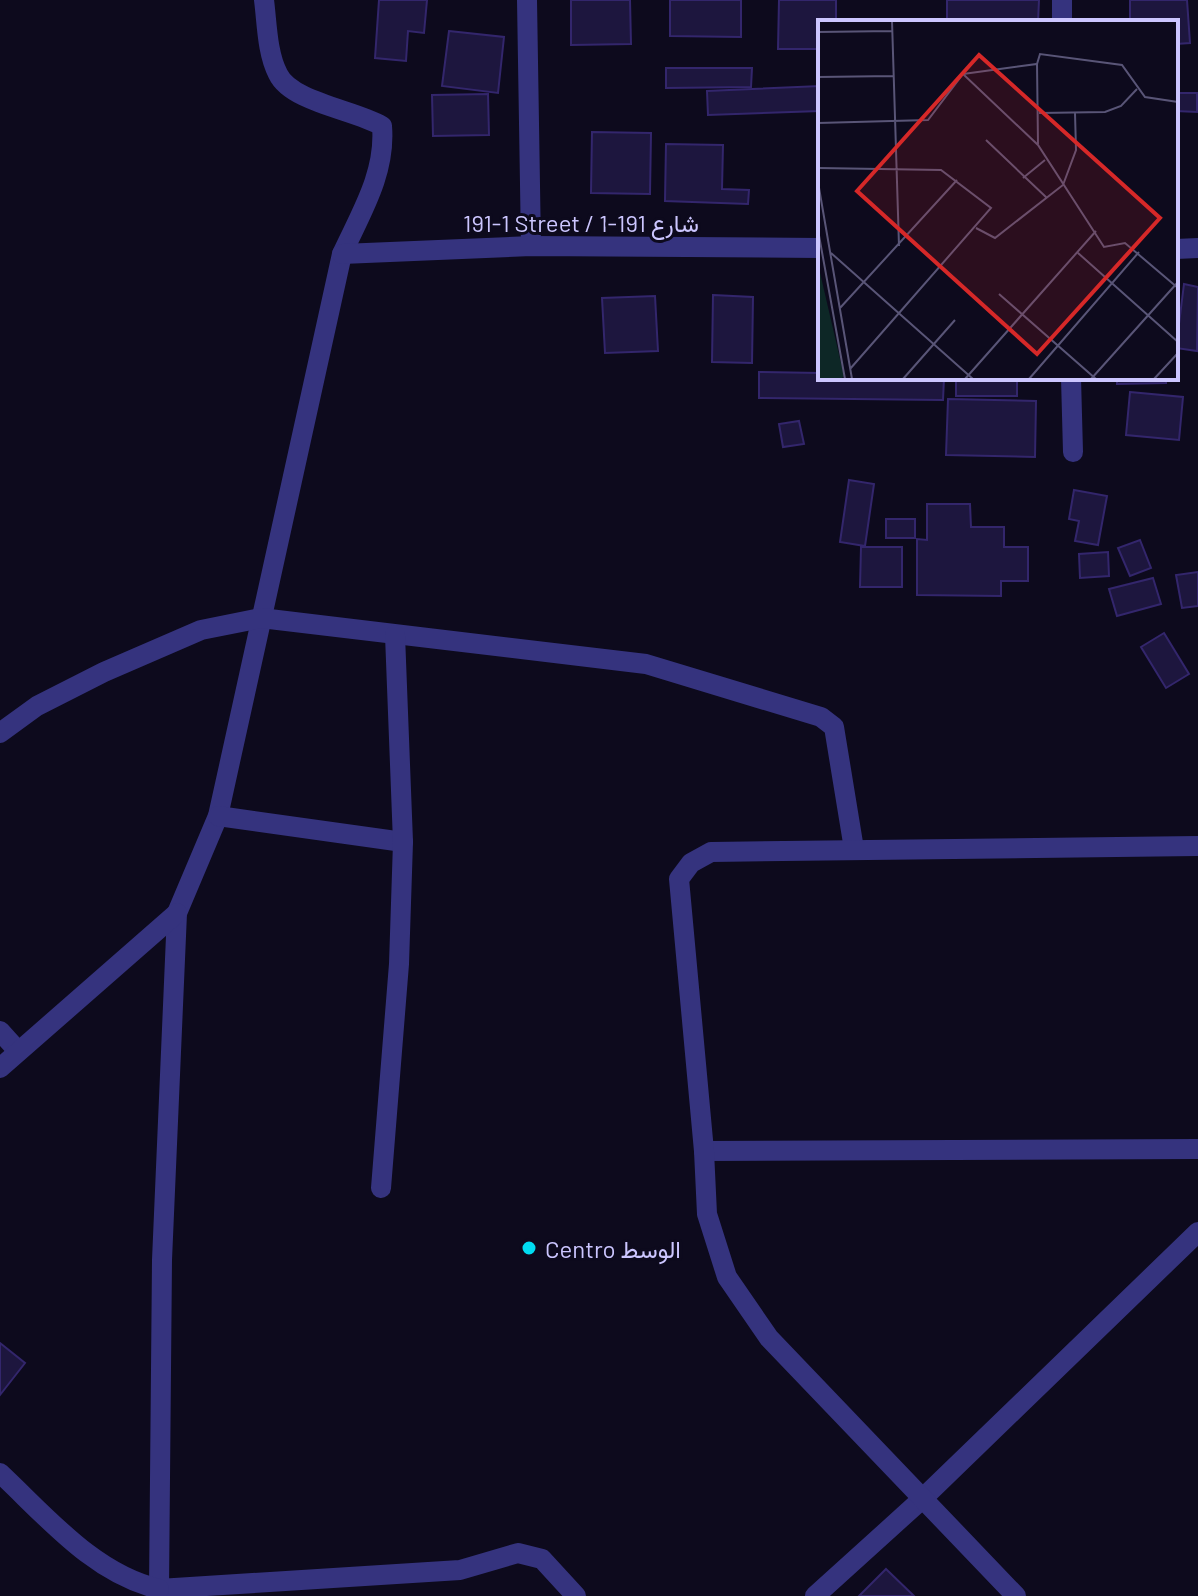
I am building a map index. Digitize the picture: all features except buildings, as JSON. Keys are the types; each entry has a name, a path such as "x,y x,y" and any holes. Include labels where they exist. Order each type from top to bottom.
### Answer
{"street":[{"path":"159,1589 162,1260 177,913 218,816 342,254 380,169 384,146 382,126 368,118 291,91 278,77 264,0"},
{"path":"527,0 531,246"},
{"name":"191-1 Street / شارع 191-1","path":"342,254 531,246 818,248"},
{"path":"1178,249 1198,248"},
{"path":"1071,380 1073,452"},
{"path":"0,733 37,706 104,672 201,630 261,618 646,664 821,717 834,727 854,849"},
{"path":"381,1188 399,964 403,842 395,635"},
{"path":"218,816 403,842"},
{"path":"1016,1596 769,1338 727,1277 707,1214 679,879 691,863 711,852 1198,846"},
{"path":"0,1068 177,913"},
{"path":"0,1031 18,1051"},
{"path":"704,1151 1198,1149"},
{"path":"815,1596 921,1500 1198,1232"},
{"path":"0,1473 110,1570 137,1584 159,1589 460,1570 518,1553 542,1559 576,1596"}],"place":[{"name":"Centro الوسط","path":"529,1248"}]}
